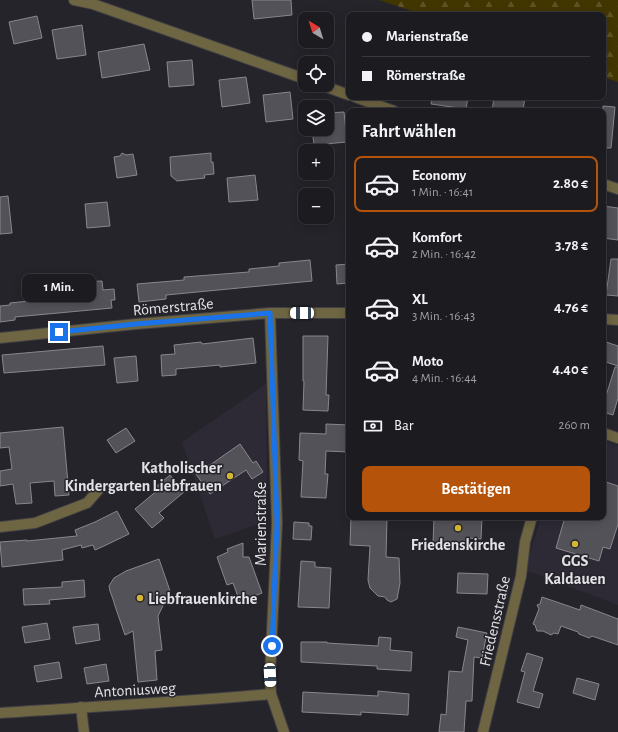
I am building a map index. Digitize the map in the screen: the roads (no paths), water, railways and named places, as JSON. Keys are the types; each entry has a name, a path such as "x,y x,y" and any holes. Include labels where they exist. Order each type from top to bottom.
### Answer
{"street":[{"path":"74,0 93,4 298,77"},
{"path":"334,90 346,94"},
{"path":"363,100 386,108"},
{"path":"606,185 618,189"},
{"name":"Römerstraße","path":"0,338 136,324 270,313 346,313"},
{"name":"Marienstraße","path":"270,313 277,523 270,675 271,694 284,732"},
{"path":"606,319 618,320"},
{"path":"606,435 618,438"},
{"path":"0,526 35,523 87,502 100,488"},
{"name":"Friedensstraße","path":"483,732 520,576 525,542 531,520"},
{"name":"Antoniusweg","path":"0,713 207,700 271,694"},
{"path":"82,707 84,732"}],"place":[{"name":"Katholischer Kindergarten Liebfrauen","path":"230,476"},
{"name":"Friedenskirche","path":"458,528"},
{"name":"GGS Kaldauen","path":"575,544"},
{"name":"Liebfrauenkirche","path":"140,598"}]}
